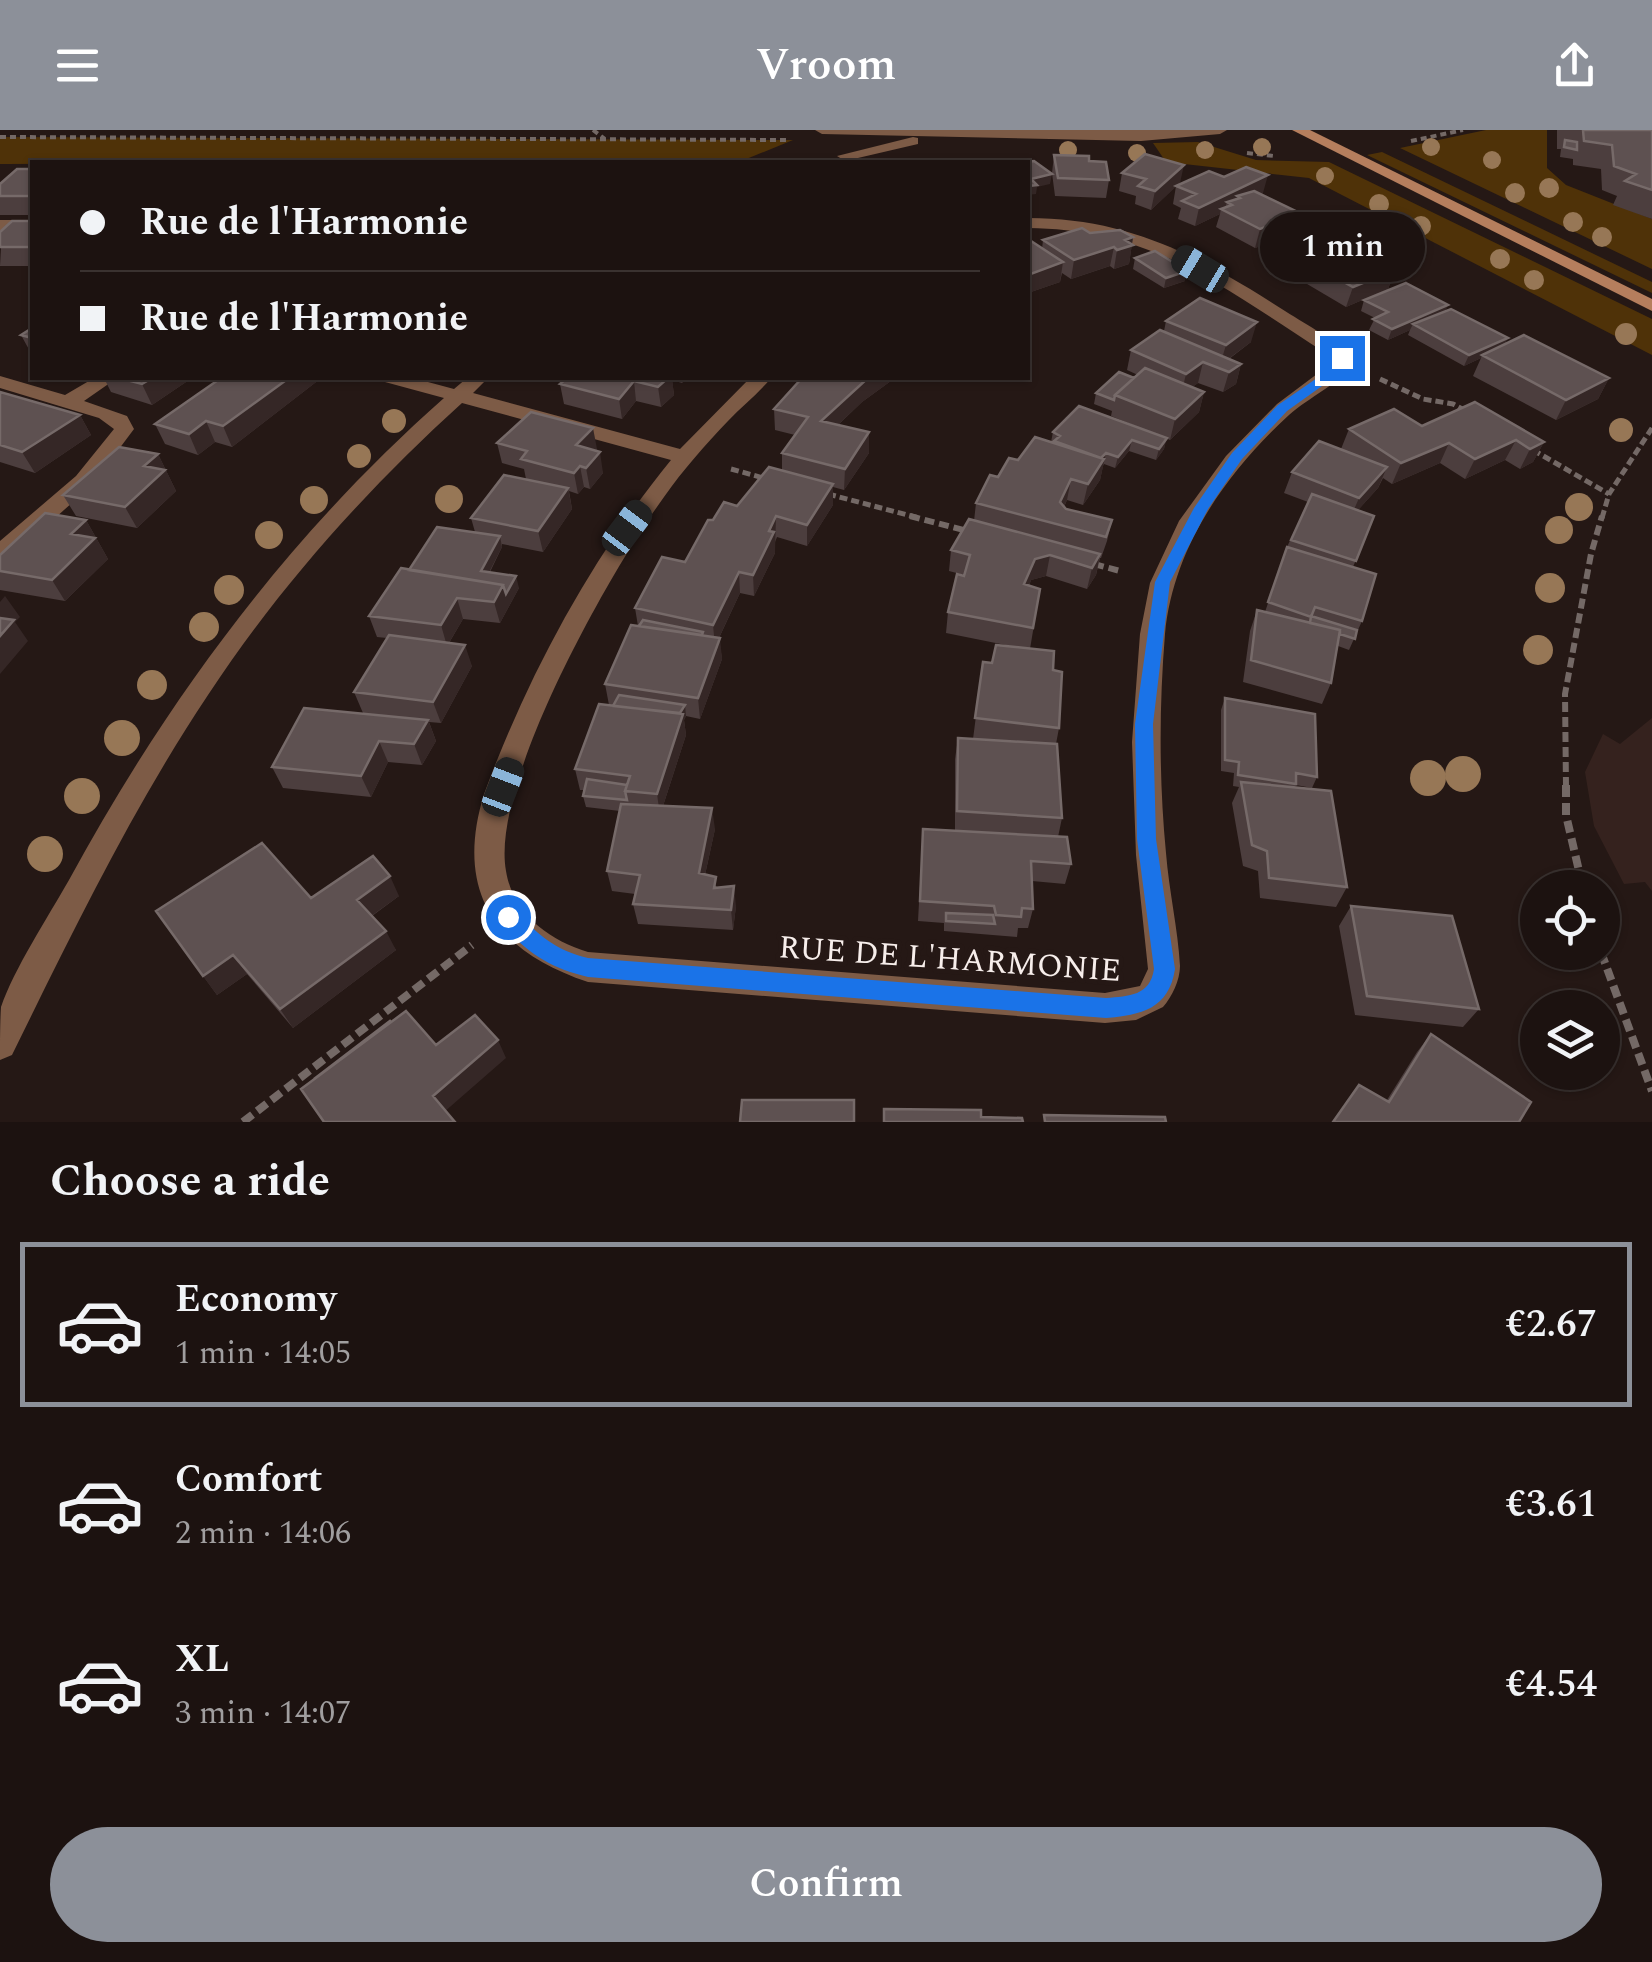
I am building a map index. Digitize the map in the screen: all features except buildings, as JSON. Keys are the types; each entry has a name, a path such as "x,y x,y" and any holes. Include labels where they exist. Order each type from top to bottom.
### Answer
{"main road":[{"path":"1299,130 1652,306"}],"street":[{"path":"834,159 831,131 1160,138 1220,130"},
{"path":"834,159 863,148 864,133"},
{"path":"834,159 938,134"},
{"path":"1030,223 1103,227 1148,240 1331,348 1342,362"},
{"path":"0,225 30,225"},
{"name":"RUE DE L'HARMONIE","path":"759,380 682,456 627,528 588,593 491,820 490,871 495,898 530,941 557,960 588,968 1106,1008 1136,1006 1162,986 1164,969 1147,839 1144,724 1162,582 1198,514 1237,456 1282,408 1339,369 1342,362"},
{"path":"70,402 104,380"},
{"path":"400,380 682,456"},
{"path":"0,1044 71,904 200,687 318,537 399,450 476,380"},
{"path":"0,382 120,420 124,429 116,445 93,471 0,554"}],"path":[{"path":"594,130 606,140"},
{"path":"0,137 793,140"},
{"path":"1342,362 1423,399 1453,404 1469,413"},
{"path":"1579,870 1566,816 1565,694 1591,554 1609,494 1652,428"},
{"path":"1531,449 1609,494"},
{"path":"682,456 778,481"},
{"path":"816,491 989,537"},
{"path":"1086,562 1162,582"},
{"path":"244,1122 508,917"},
{"path":"1608,970 1652,1091"}],"shaded area":[{"path":"1486,130 1547,130 1547,168 1566,185 1652,219 1652,269 1400,148"},
{"path":"0,137 793,140 744,160 30,160 30,164 0,164"},
{"path":"1198,142 1256,160 1329,162 1652,319 1652,355 1309,178 1166,162 1153,143"},
{"path":"1382,152 1652,282 1652,293 1367,155"},
{"path":"1652,718 1652,891 1645,882 1624,884 1594,826 1585,772 1603,734 1620,744"}],"route":[{"path":"508,917 530,941 557,960 588,968 1106,1008 1136,1006 1154,996 1162,986 1164,969 1147,839 1144,724 1162,582 1190,526 1237,456 1282,408 1339,369 1342,358"}]}
